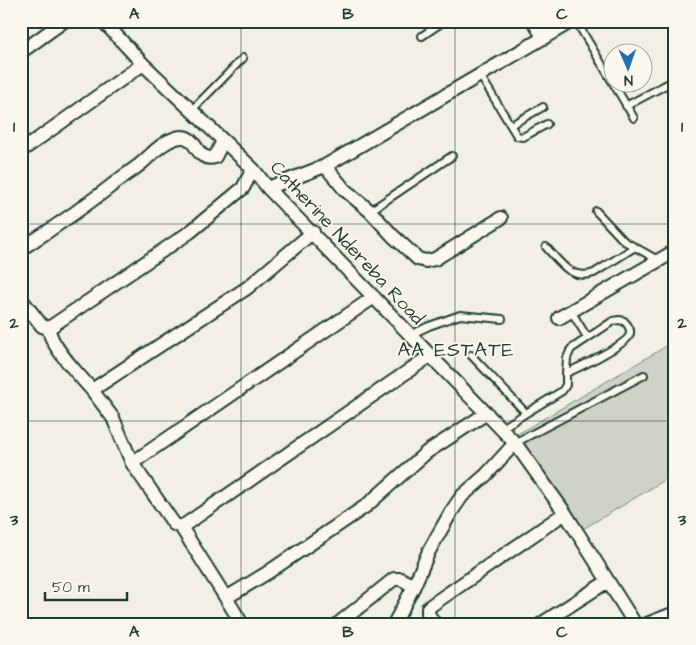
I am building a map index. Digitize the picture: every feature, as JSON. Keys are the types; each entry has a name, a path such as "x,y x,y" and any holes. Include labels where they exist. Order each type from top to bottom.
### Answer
{"street":[{"path":"21,52 64,21"},
{"name":"Catherine Ndereba Road","path":"103,21 143,64 253,169 268,188 313,232 430,356 516,443 565,512 635,624"},
{"path":"533,21 544,38"},
{"path":"268,188 325,166 572,21"},
{"path":"21,151 143,64"},
{"path":"21,249 89,203 144,160 156,148 176,138 186,136 190,138 200,153 212,158 216,157 223,141"},
{"path":"325,166 346,190 418,259 426,261 435,259 501,218"},
{"path":"49,328 190,232 243,188 253,169"},
{"path":"92,390 247,288 313,232"},
{"path":"559,318 675,251"},
{"path":"132,463 374,297"},
{"path":"21,299 42,326 49,328"},
{"path":"49,328 54,342 113,418 132,463 168,517 174,524 181,527 242,624"},
{"path":"181,527 430,356"},
{"path":"226,598 267,573 366,506 427,452 487,413"},
{"path":"394,624 414,586 429,551 456,504 462,496 486,476 516,443"},
{"path":"435,624 428,614 428,608 565,512"},
{"path":"338,624 394,579 401,578 414,586"},
{"path":"541,624 608,581"},
{"path":"647,624 675,613"}],"lane":[{"path":"422,36 444,21"},
{"path":"576,21 634,118"},
{"path":"192,110 242,58"},
{"path":"480,75 518,136 522,137 547,124"},
{"path":"626,106 675,80"},
{"path":"511,125 544,108"},
{"path":"370,211 452,156"},
{"path":"596,211 618,235 658,260"},
{"path":"546,247 568,270 578,275 587,276 635,247"},
{"path":"571,311 587,338"},
{"path":"410,335 429,326 460,316 502,319"},
{"path":"502,428 562,390 566,385 566,374 568,354 571,348 613,321 624,322 630,330 630,335 626,339 566,374"},
{"path":"471,355 526,413"},
{"path":"516,443 644,375"}],"shaded area":[{"path":"675,341 675,474 583,529 516,435"}],"district":[{"name":"AA ESTATE","path":"456,349"}]}
